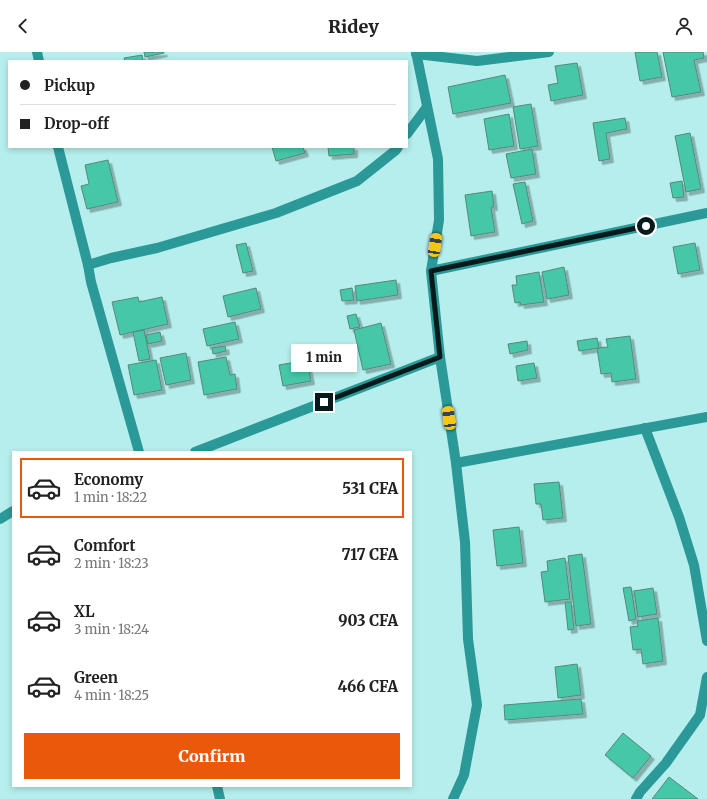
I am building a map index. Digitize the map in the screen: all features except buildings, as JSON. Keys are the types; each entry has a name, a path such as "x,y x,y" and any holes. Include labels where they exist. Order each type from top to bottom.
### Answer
{"street":[{"path":"453,799 464,775 477,705 468,638 465,542 456,463 440,357 431,271 439,220 438,159 416,53 477,61 549,52"},
{"path":"408,133 427,107"},
{"path":"58,148 91,282 138,451"},
{"path":"88,265 111,258 157,248 276,213 357,181 397,148"},
{"path":"431,271 707,212"},
{"path":"198,451 440,357"},
{"path":"456,463 707,417"},
{"path":"644,428 679,517 694,565 707,641"},
{"path":"0,519 12,512"},
{"path":"636,799 640,792 666,763 700,715 707,677"},
{"path":"217,787 220,799"}],"route":[{"path":"324,402 440,357 431,271 646,226"}]}
